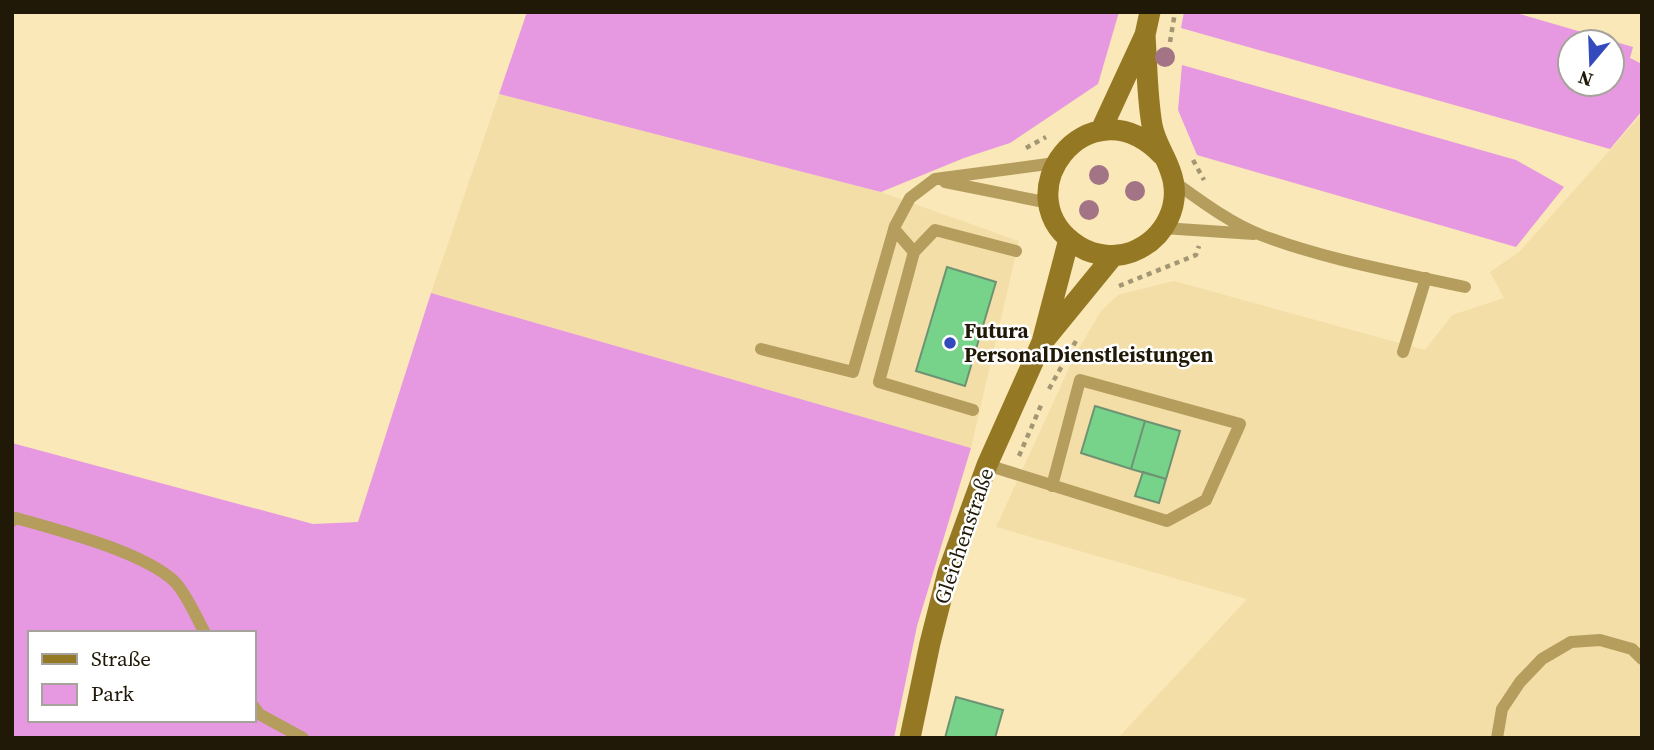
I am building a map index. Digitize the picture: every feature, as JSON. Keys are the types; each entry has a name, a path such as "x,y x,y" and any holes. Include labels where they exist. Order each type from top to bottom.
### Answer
{"street":[{"path":"1101,130 1145,35 1150,12"},
{"path":"1145,35 1152,127 1174,181 1171,214 1163,228 1141,248 1127,254 1113,256 1089,251 1069,239 1053,216 1048,189 1055,163 1074,141 1101,130 1118,130 1135,134 1150,142 1162,155"},
{"name":"Gleichenstraße","path":"910,738 948,572 988,465 1042,342 1069,239"},
{"name":"Gleichenstraße","path":"1042,342 1113,256"}],"lane":[{"path":"761,349 853,373 894,229 910,198 935,179 1055,163"},
{"path":"935,179 1049,203"},
{"path":"1174,181 1211,208 1259,234 1352,262 1465,287"},
{"path":"1163,228 1259,234"},
{"path":"894,229 914,252"},
{"path":"973,410 879,382 914,252 935,230 1016,251"},
{"path":"1403,352 1426,278"},
{"path":"988,465 1052,486 1167,521 1206,500 1240,424 1080,380 1052,486"},
{"path":"12,521 16,518 71,534 145,562 176,583 204,631"},
{"path":"1497,738 1502,709 1520,682 1542,659 1571,642 1600,640 1632,649 1642,659"},
{"path":"256,709 259,714 303,738"}],"path":[{"path":"1170,46 1175,12"},
{"path":"1187,151 1206,182"}],"shaded area":[{"path":"499,94 881,192 1019,241 971,448 431,293"},
{"path":"1642,114 1642,738 1118,738 1247,599 996,527 1075,355 1101,311 1118,295 1174,281 1425,350 1452,315 1504,298 1490,272 1519,252"}],"green space":[{"path":"527,12 1119,12 1098,84 1010,143 964,158 881,192 499,94"},
{"path":"1184,12 1513,12 1568,28 1556,28 1556,98 1626,98 1626,45 1633,47 1630,58 1642,64 1642,111 1610,149 1181,28"},
{"path":"1182,65 1516,160 1564,187 1516,247 1197,155 1178,110"},
{"path":"431,293 971,448 917,626 894,738 12,738 12,443 313,524 358,522"}],"building":[{"path":"947,267 996,282 965,386 916,371"},
{"path":"1095,406 1145,421 1131,469 1081,453"},
{"path":"1145,421 1180,431 1166,479 1131,469"},
{"path":"1143,472 1166,479 1159,503 1135,496"},
{"path":"956,697 1003,710 995,738 945,738"}],"place":[{"name":"Futura PersonalDienstleistungen","path":"950,343"}]}
